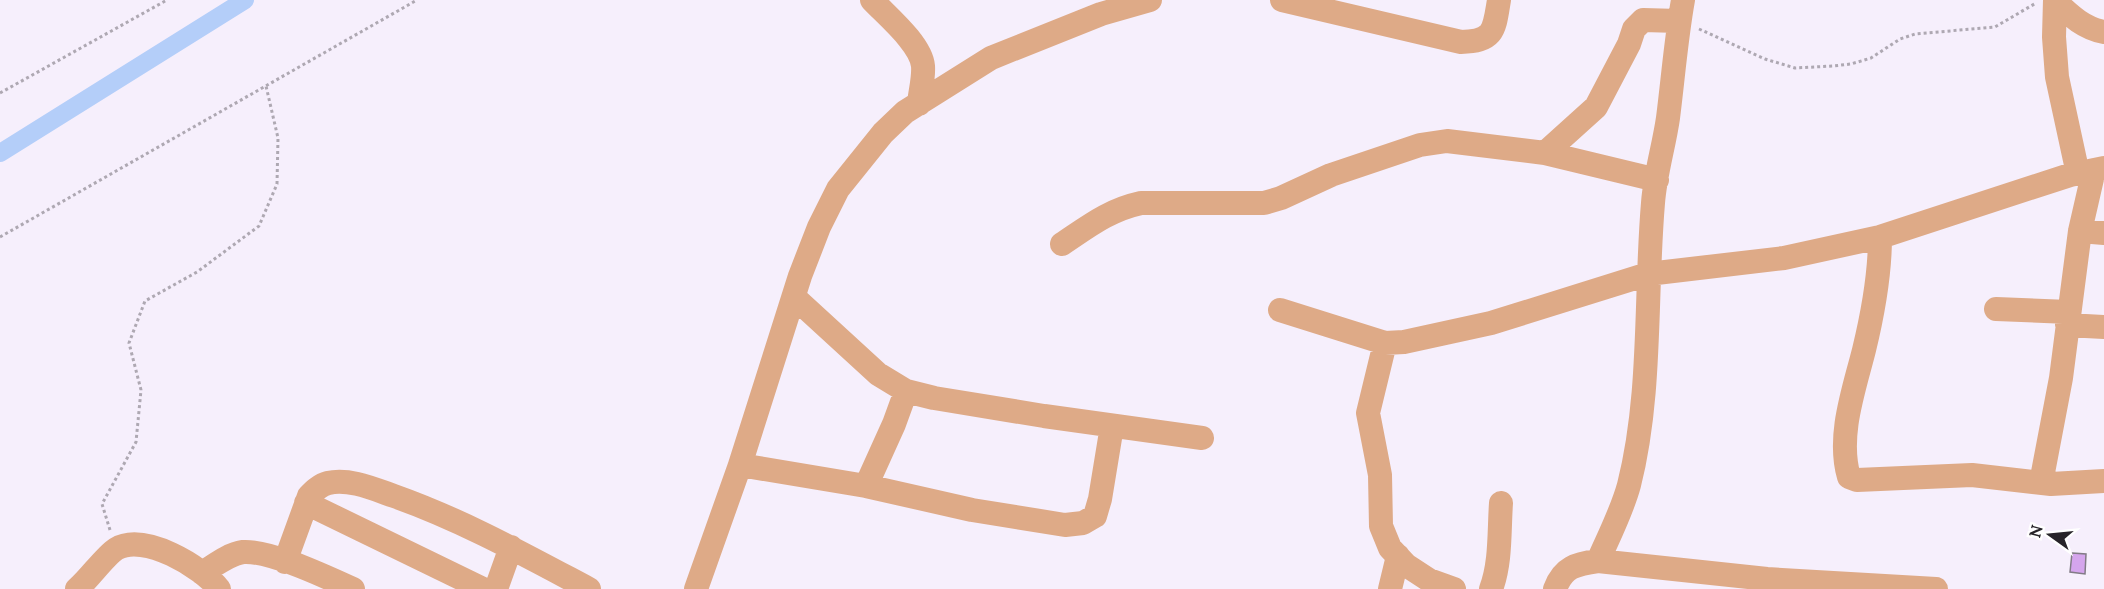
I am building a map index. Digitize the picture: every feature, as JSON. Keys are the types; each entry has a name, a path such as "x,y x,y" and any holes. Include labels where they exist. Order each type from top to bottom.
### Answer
{"street":[{"path":"872,0 901,31 920,56 923,66 919,104"},
{"path":"697,588 740,465 794,297 819,227 838,189 883,133 905,112 990,58 1101,14 1150,0"},
{"path":"1282,0 1461,42 1477,41 1489,36 1495,24 1499,0"},
{"path":"2051,0 2080,23 2090,29 2104,32"},
{"path":"2041,483 2061,378 2080,231 2092,170 2057,78 2051,0"},
{"path":"1545,153 1596,107 1629,44 1634,29 1643,20 1681,10 1668,119 1653,200 1648,274 1649,302 1639,434 1629,486 1598,561"},
{"path":"1062,244 1102,216 1121,207 1141,203 1264,203 1281,198 1331,175 1419,145 1447,141 1545,153 1657,180"},
{"path":"1280,310 1385,343 1404,342 1491,323 1648,274 1784,258 1880,237 2092,170"},
{"path":"2080,231 2104,233"},
{"path":"1880,237 1880,270 1874,304 1847,422 1846,454 1849,477 1857,480 1972,475 2041,483 2104,481"},
{"path":"794,297 878,374 906,392 1112,426 1202,438"},
{"path":"1996,309 2068,319 2104,327"},
{"path":"1385,343 1368,413 1380,475 1380,526 1390,548 1406,566 1429,580 1454,589"},
{"path":"866,486 906,392"},
{"path":"740,465 866,486 972,510 1065,525 1083,523 1095,516 1112,426"},
{"path":"285,562 306,503 316,489 327,483 366,486 433,510 511,547 589,589"},
{"path":"306,503 483,589"},
{"path":"1491,589 1497,563 1501,503"},
{"path":"77,589 115,549 128,544 146,545 164,550 211,581 225,558 242,552 260,554 285,562 353,589"},
{"path":"496,589 511,547"},
{"path":"1390,589 1398,556"},
{"path":"1555,589 1567,570 1577,563 1598,561 1767,579 1936,589"}],"path":[{"path":"0,93 167,0"},
{"path":"0,237 417,0"},
{"path":"1681,10 1765,59 1795,68 1851,64 1871,58 1900,39 1915,34 1995,27 2022,10 2051,0"},
{"path":"115,549 102,504 136,442 141,390 129,343 145,301 197,272 260,226 276,184 278,138 266,86"}],"building":[{"path":"2072,553 2086,554 2085,574 2070,572"}],"waterway":[{"path":"0,153 245,0"}]}
